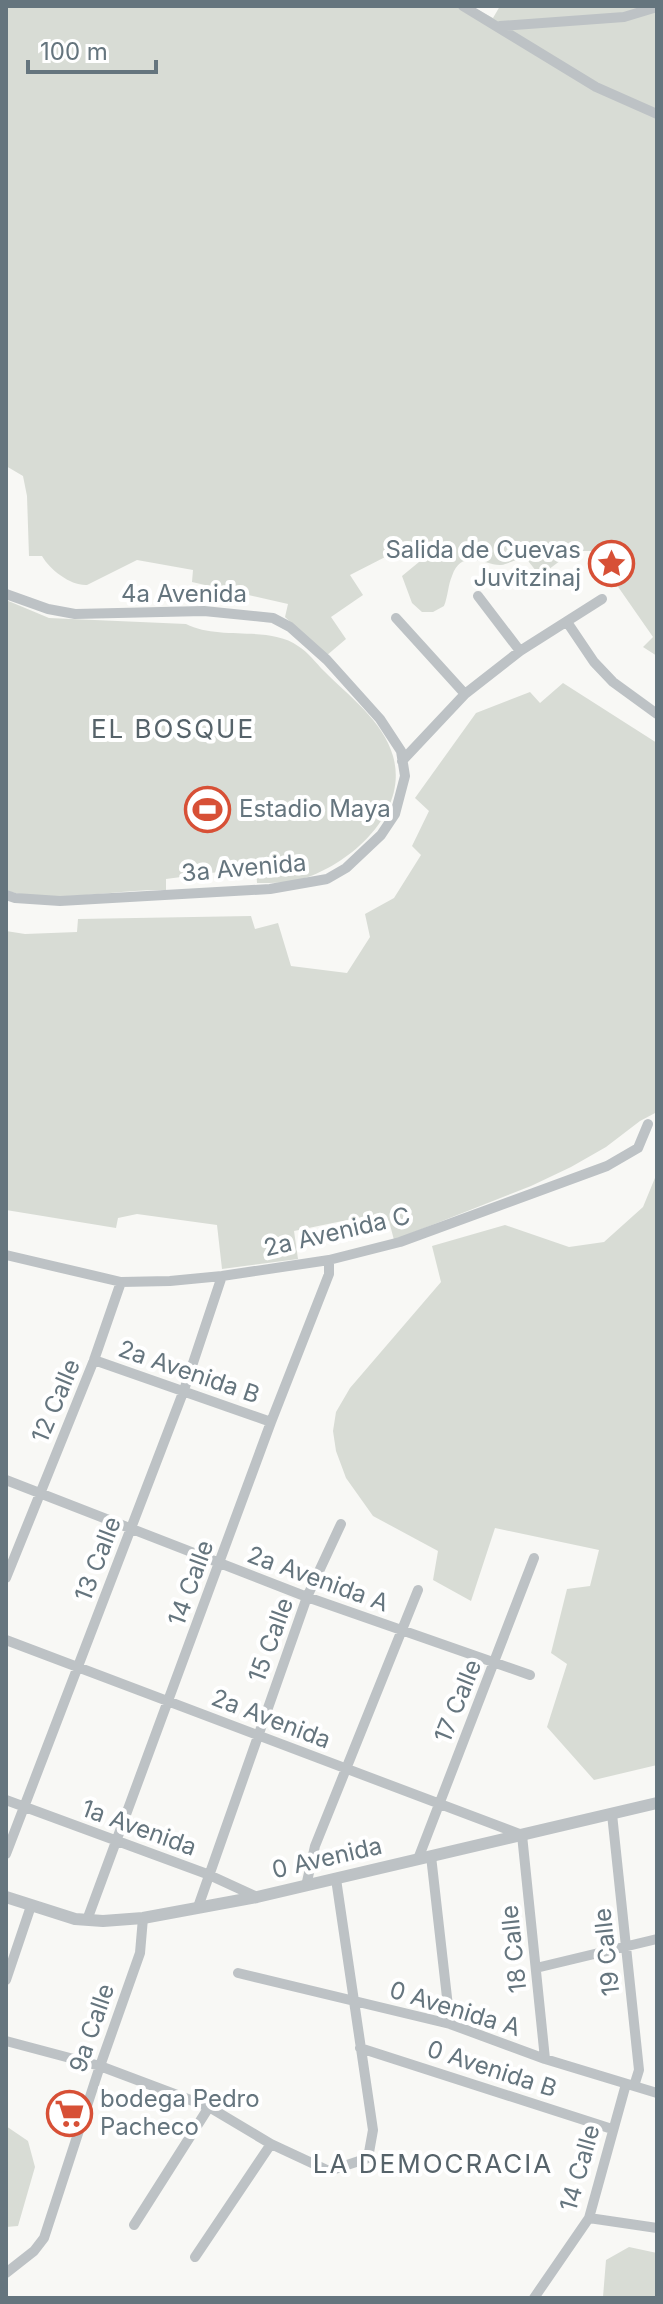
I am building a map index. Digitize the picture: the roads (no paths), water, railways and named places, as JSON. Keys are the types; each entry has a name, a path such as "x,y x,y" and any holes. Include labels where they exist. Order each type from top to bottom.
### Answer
{"street":[{"path":"463,6 596,87 657,114"},
{"path":"500,26 624,17 657,7"},
{"name":"4a Avenida","path":"6,594 48,609 75,614 204,611 273,618 290,627 327,660 380,719 402,756"},
{"path":"478,596 520,651"},
{"path":"402,756 465,694 520,651 602,599"},
{"path":"396,618 465,694"},
{"path":"567,622 594,662 613,682 657,714"},
{"name":"3a Avenida","path":"6,895 60,901 270,889 327,879 363,853 381,835 395,814 405,776 402,756"},
{"name":"2a Avenida C","path":"6,1255 121,1282 222,1276 329,1260 400,1242 603,1168 638,1148 648,1124"},
{"name":"14 Calle","path":"87,1920 329,1274 329,1260"},
{"name":"13 Calle","path":"6,1854 184,1390 222,1276"},
{"name":"12 Calle","path":"6,1578 94,1360 121,1282"},
{"name":"2a Avenida B","path":"94,1360 271,1422"},
{"name":"2a Avenida A","path":"6,1480 307,1597 530,1675"},
{"name":"15 Calle","path":"198,1907 207,1874 307,1597 341,1524"},
{"name":"17 Calle","path":"450,2024 425,1858 438,1803 534,1558"},
{"path":"306,1886 315,1846 418,1590"},
{"name":"2a Avenida","path":"6,1640 522,1835"},
{"name":"1a Avenida","path":"6,1800 207,1874 257,1897"},
{"name":"0 Avenida","path":"6,1897 87,1920 143,1918 257,1897 657,1803"},
{"name":"19 Calle","path":"612,1814 639,2070 630,2085"},
{"name":"18 Calle","path":"522,1835 545,2059"},
{"path":"6,2041 100,2066 209,2107 271,2144 329,2171 368,2158 373,2130 336,1879"},
{"path":"6,1980 31,1906"},
{"name":"9a Calle","path":"6,2273 34,2251 44,2238 140,1953 143,1918"},
{"path":"536,1968 657,1939"},
{"name":"0 Avenida A","path":"238,1973 450,2024 545,2059 657,2093"},
{"name":"0 Avenida B","path":"360,2048 612,2129"},
{"name":"14 Calle","path":"534,2298 589,2218 612,2129 630,2085"},
{"path":"134,2225 209,2107"},
{"path":"195,2257 271,2144"},
{"path":"589,2218 657,2228"}],"place":[{"name":"Salida de Cuevas Juvitzinaj","path":"612,564"},
{"name":"Estadio Maya","path":"208,809"},
{"name":"bodega Pedro Pacheco","path":"69,2113"}],"district":[{"name":"EL BOSQUE","path":"173,729"},
{"name":"LA DEMOCRACIA","path":"433,2164"}]}
